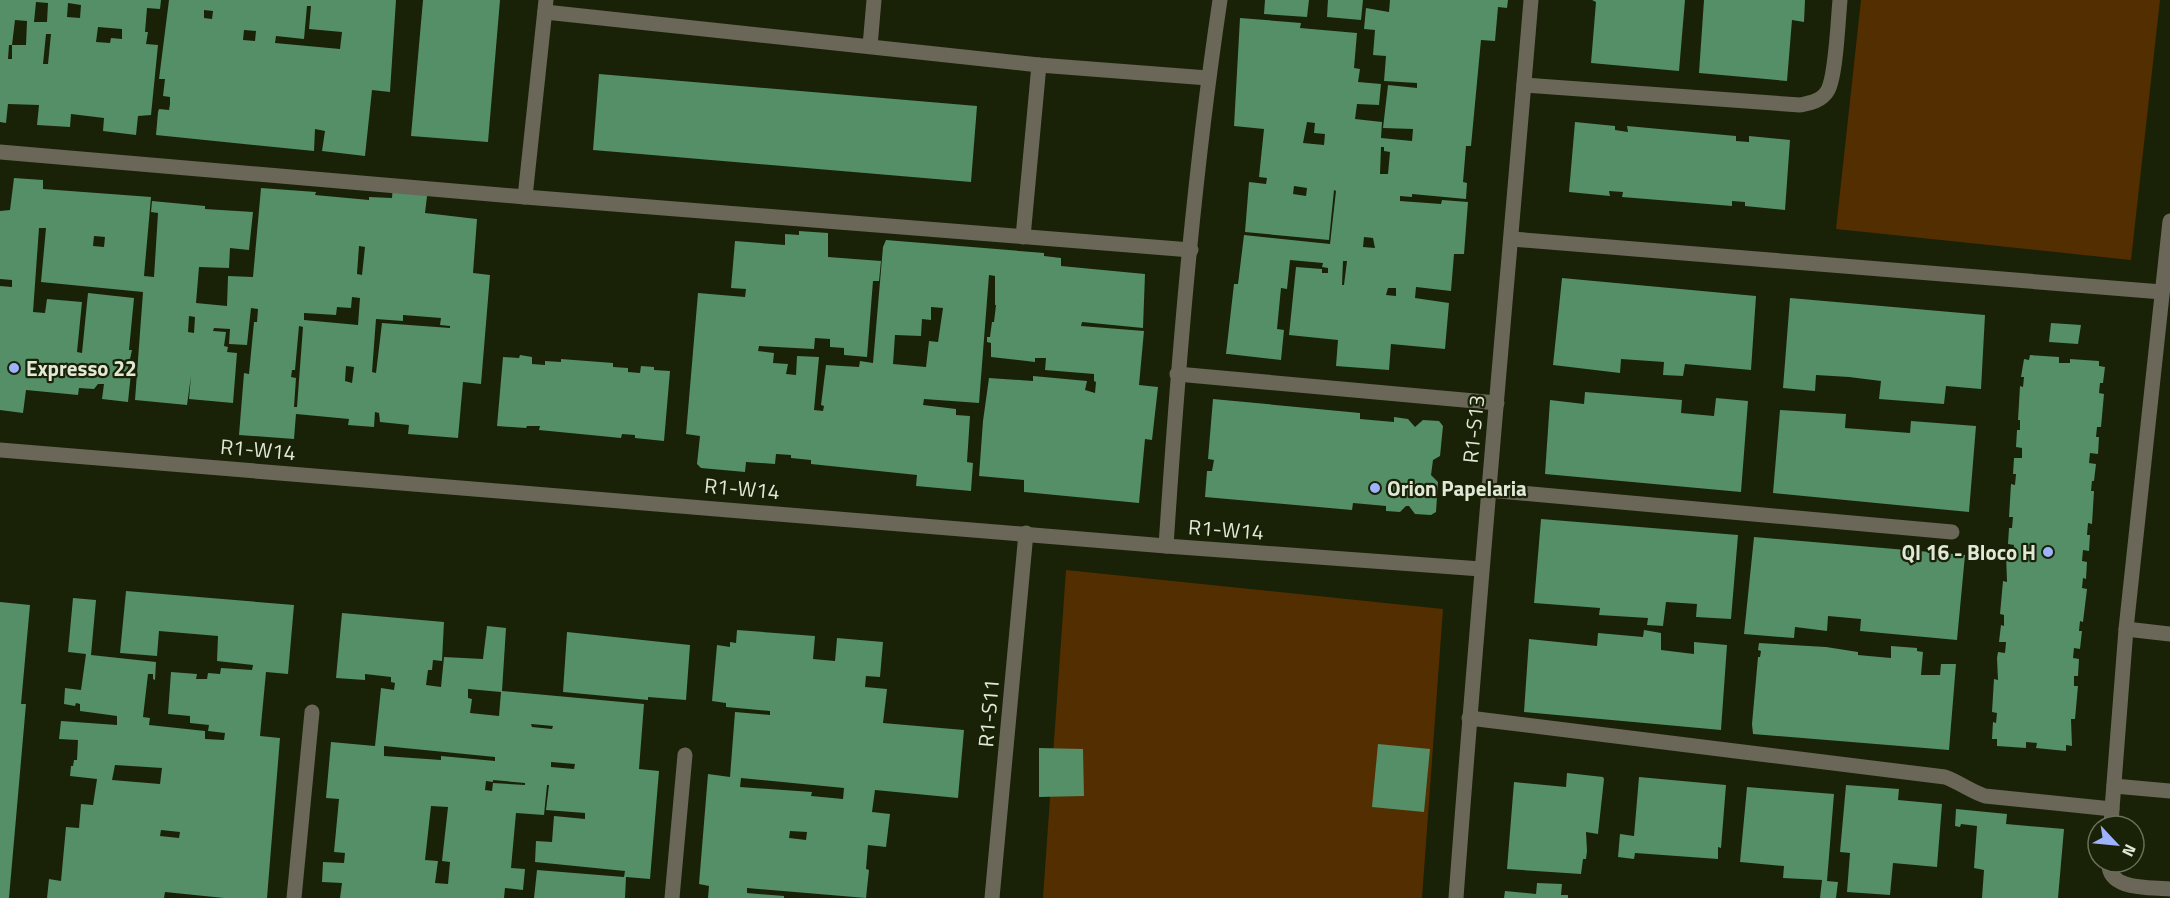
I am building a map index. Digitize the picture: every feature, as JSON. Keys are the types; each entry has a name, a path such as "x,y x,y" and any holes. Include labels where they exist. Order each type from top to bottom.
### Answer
{"street":[{"path":"870,46 874,0"},
{"path":"1166,546 1177,374 1208,78 1220,0"},
{"name":"R1-S13","path":"1456,898 1481,569 1512,239 1531,0"},
{"path":"1524,85 1800,105 1813,103 1828,90 1832,77 1839,0"},
{"path":"525,197 545,6 1039,65 1208,78"},
{"path":"1023,237 1039,65"},
{"path":"0,152 1191,250"},
{"path":"2112,814 2126,629 2170,221"},
{"path":"1512,239 2162,292"},
{"path":"1177,374 1497,403"},
{"name":"R1-W14","path":"0,450 1026,532 1166,546 1481,569"},
{"path":"1488,490 1952,532"},
{"name":"R1-S11","path":"992,898 1026,532"},
{"path":"2126,629 2170,634"},
{"path":"294,898 312,712"},
{"path":"1469,718 1945,777 1985,796 2112,809"},
{"path":"672,898 685,755"},
{"path":"2114,786 2170,791"},
{"path":"2110,874 2126,884 2170,889"}],"shaded area":[{"path":"1861,0 2160,0 2131,260 1836,229"},
{"path":"1066,570 1443,609 1422,898 1043,898"}],"building":[{"path":"0,0 161,0 160,9 147,8 146,44 158,45 151,115 138,116 136,135 103,131 104,118 71,114 70,127 37,125 39,105 8,104 6,123 0,122","holes":["36,2 48,3 47,22 34,22","68,3 81,5 80,18 67,17","15,20 27,21 26,45 12,45","98,27 122,29 122,39 111,38 110,43 96,42","46,34 51,34 48,64 43,64","9,45 12,45 12,59 8,59"]},
{"path":"169,0 396,0 390,92 372,90 365,156 322,151 325,131 315,129 314,151 156,135 159,109 169,110 170,104 170,97 163,96 165,79 159,79","holes":["307,6 311,6 309,29 342,32 340,49 275,43 276,36 304,39","204,10 213,11 212,19 204,18","244,30 256,31 255,41 243,40"]},
{"path":"423,0 500,0 488,142 411,136"},
{"path":"1265,0 1309,0 1307,17 1264,14"},
{"path":"1328,0 1363,0 1361,20 1327,17"},
{"path":"1390,0 1508,0 1507,8 1498,7 1495,41 1481,40 1471,146 1466,146 1463,182 1467,183 1466,199 1412,194 1412,197 1400,196 1400,201 1441,204 1442,200 1468,202 1464,254 1454,254 1451,291 1416,287 1415,298 1449,303 1445,349 1391,344 1389,370 1336,366 1338,340 1289,335 1296,267 1322,269 1322,273 1328,273 1328,268 1322,267 1323,263 1290,260 1287,289 1281,288 1277,329 1284,330 1281,360 1226,354 1234,284 1238,284 1244,235 1330,244 1336,191 1334,190 1329,240 1245,232 1249,182 1266,184 1267,178 1259,177 1264,129 1234,126 1240,18 1301,23 1300,28 1357,33 1354,68 1360,69 1358,82 1381,84 1379,105 1357,104 1355,119 1382,122 1381,138 1412,141 1413,129 1383,128 1388,85 1417,88 1417,83 1384,81 1386,56 1373,55 1375,30 1364,29 1366,8 1389,12","holes":["1307,122 1315,123 1314,133 1325,134 1324,145 1303,143","1381,147 1384,147 1384,151 1390,152 1388,174 1380,174","1294,186 1307,188 1306,196 1293,194","1364,237 1373,238 1375,248 1363,247","1343,261 1347,261 1344,285 1342,285","1388,288 1396,288 1396,296 1386,295"]},
{"path":"1592,0 1685,0 1679,71 1591,63 1596,2"},
{"path":"1704,0 1805,0 1804,22 1792,20 1787,81 1699,73"},
{"path":"599,74 977,106 971,182 593,150"},
{"path":"1575,122 1615,126 1615,130 1628,132 1627,126 1736,136 1736,141 1749,142 1749,136 1790,140 1785,210 1745,206 1745,202 1732,201 1732,206 1622,197 1623,192 1609,191 1610,196 1569,192"},
{"path":"14,178 43,180 43,189 151,197 144,276 154,277 158,213 151,212 152,201 205,206 205,209 253,212 249,250 230,248 229,268 199,267 196,303 227,306 228,276 253,277 261,188 316,192 315,195 369,200 369,197 392,198 393,184 428,188 425,213 477,219 473,273 490,275 481,384 463,382 458,438 408,434 409,425 380,422 379,413 375,412 374,427 348,425 349,419 296,414 294,439 239,435 244,373 249,374 254,322 257,322 258,309 251,308 247,345 229,344 230,329 214,328 213,331 226,332 224,346 228,347 227,352 237,353 233,403 189,399 191,376 187,405 135,400 143,292 41,282 46,228 39,228 33,312 45,313 47,299 82,302 77,352 82,353 88,293 134,298 129,350 132,350 127,373 131,373 128,402 102,399 104,384 98,384 94,389 79,388 78,395 26,390 23,413 0,410 0,286 12,287 12,280 0,279 0,211 10,210","holes":["94,236 105,237 104,247 93,246","359,246 365,247 362,275 357,274","352,297 360,298 358,325 304,320 304,313 336,315 337,307 351,308","403,315 441,318 440,325 450,326 450,328 382,323 376,373 372,372 376,319 403,321","189,316 195,317 194,333 188,332","299,326 303,327 297,407 294,407 296,378 291,377 292,370 295,370","346,366 354,367 352,383 345,381"]},
{"path":"799,231 828,233 828,257 881,261 879,281 873,281 867,357 844,355 844,348 830,347 830,339 815,338 814,349 759,346 758,351 774,353 773,363 788,364 786,374 796,375 797,356 819,357 814,410 823,411 824,406 821,405 826,365 859,367 860,361 873,363 883,247 886,240 1044,253 1044,256 1061,258 1061,266 1145,274 1143,328 1082,322 1081,326 1144,331 1139,385 1158,387 1152,440 1145,439 1139,503 1024,492 1024,480 979,476 989,378 1033,381 1033,376 1087,381 1085,390 1095,393 1096,382 1094,374 1045,370 1046,358 1035,358 1035,362 991,357 991,343 987,342 987,337 990,337 996,305 995,276 989,275 979,403 924,399 923,405 956,409 956,415 970,416 967,462 973,463 971,491 916,486 917,475 811,464 811,460 791,458 791,455 776,454 775,464 746,462 745,472 701,468 697,464 700,436 686,434 698,293 745,297 746,289 731,288 735,241 785,245 785,234 799,235","holes":["931,307 943,308 938,342 929,341 926,367 893,364 895,335 921,336 922,319 931,320"]},
{"path":"1562,278 1756,296 1751,370 1685,364 1683,376 1663,375 1664,362 1621,359 1620,373 1553,365"},
{"path":"1790,298 1985,315 1981,389 1946,386 1944,404 1879,399 1881,381 1849,377 1816,375 1815,391 1783,388"},
{"path":"2051,323 2081,325 2078,344 2049,342"},
{"path":"520,355 532,357 532,364 545,365 545,361 561,362 561,359 613,363 613,367 628,368 628,372 640,373 641,366 670,371 664,441 635,438 635,435 622,434 621,438 539,430 540,426 527,426 526,428 497,426 503,357 519,358"},
{"name":"QI 16 - Bloco H","path":"2030,355 2059,357 2059,363 2070,363 2070,359 2099,361 2099,366 2105,367 2099,393 2104,394 2101,427 2097,427 2096,437 2099,437 2098,454 2090,453 2089,463 2096,464 2091,491 2094,491 2092,524 2088,523 2087,535 2090,535 2089,551 2083,550 2082,561 2087,562 2086,579 2083,578 2082,588 2087,589 2083,622 2080,621 2079,631 2082,631 2080,649 2074,648 2073,658 2079,659 2078,676 2074,676 2074,686 2078,686 2075,719 2071,719 2072,746 2066,745 2066,751 2036,748 2037,743 2026,742 2026,748 1997,746 1997,739 1992,739 1993,722 1996,723 1997,713 1992,712 1994,679 1998,680 1997,658 1998,652 2005,653 2006,642 1999,642 2001,625 2004,626 2004,615 2000,614 2003,581 2007,582 2006,554 2013,555 2014,545 2008,544 2009,528 2012,528 2013,517 2009,517 2011,484 2015,485 2014,458 2022,458 2022,448 2016,447 2017,430 2020,430 2020,420 2018,420 2020,386 2023,387 2024,377 2021,377 2024,359 2029,360"},
{"path":"1585,392 1682,400 1681,413 1714,416 1716,398 1748,401 1741,492 1545,474 1550,400 1584,404"},
{"path":"1213,399 1360,413 1360,419 1394,422 1394,417 1408,419 1415,427 1423,420 1439,421 1443,426 1440,456 1433,460 1431,475 1438,482 1436,512 1431,515 1415,514 1409,506 1400,512 1386,511 1386,506 1353,503 1352,510 1205,497 1207,471 1212,471 1214,460 1208,459"},
{"path":"1780,410 1846,414 1845,428 1910,433 1911,421 1976,426 1969,512 1773,493"},
{"path":"1541,519 1738,535 1731,619 1696,617 1697,604 1666,602 1663,626 1647,625 1648,618 1599,615 1600,608 1534,603"},
{"path":"1754,537 1965,555 1957,640 1860,631 1861,619 1828,616 1827,631 1795,627 1794,638 1744,634"},
{"path":"126,591 294,605 288,674 266,672 260,736 280,738 267,898 224,898 165,892 164,898 47,898 49,879 61,881 66,827 79,828 81,804 93,805 97,779 70,776 71,766 74,760 77,760 78,740 59,739 61,721 117,725 117,716 80,711 80,704 76,703 75,706 64,704 65,688 81,690 86,654 68,652 73,598 96,600 91,655 156,662 155,680 153,674 148,674 143,717 150,718 149,725 205,731 205,739 224,740 225,733 208,731 209,725 190,723 190,716 168,714 171,672 197,674 196,679 207,679 208,673 220,674 221,668 252,670 253,665 217,661 218,636 159,631 157,656 120,653","holes":["115,765 162,768 160,784 112,780","161,830 180,832 179,838 160,836"]},
{"path":"0,602 30,605 21,704 26,704 9,898 0,898"},
{"path":"342,613 444,622 442,661 433,660 432,670 428,670 426,685 441,687 444,657 483,659 487,626 506,628 502,691 644,704 639,769 659,771 650,879 626,877 625,898 534,898 537,870 624,877 625,871 535,862 536,841 552,842 554,816 585,819 585,813 546,810 549,785 547,785 544,815 516,813 511,868 525,869 523,890 505,888 504,898 340,898 342,883 322,882 323,862 344,863 345,853 334,852 339,799 326,798 331,742 375,746 381,688 394,690 395,683 391,682 391,677 365,674 365,680 336,678","holes":["468,689 501,692 499,716 470,713 472,699 468,698","531,724 553,726 552,729 532,727","384,746 495,757 495,761 441,756 441,760 384,756","551,762 575,764 574,769 551,767","486,781 525,783 525,785 493,783 492,791 485,790","431,806 448,807 442,861 450,862 448,884 435,883 438,861 425,860"]},
{"path":"737,630 815,636 813,659 835,661 837,638 883,642 880,677 866,676 865,687 887,689 883,723 964,730 958,798 875,790 872,812 890,814 886,847 868,845 866,869 869,870 866,898 747,888 747,893 784,896 784,898 708,898 709,886 699,884 708,774 730,777 735,712 770,715 770,711 726,707 726,703 712,701 717,645 730,647 730,642 736,643","holes":["741,778 844,788 843,799 811,796 812,792 740,787","790,831 807,832 806,840 789,838"]},
{"path":"1644,630 1661,633 1661,650 1694,654 1694,642 1727,645 1721,730 1524,712 1529,639 1597,646 1598,633 1643,637"},
{"path":"567,632 690,645 686,700 648,697 648,700 563,692"},
{"path":"1759,643 1826,647 1858,652 1858,655 1891,658 1891,646 1917,648 1917,651 1923,652 1921,675 1940,675 1941,664 1956,664 1949,750 1753,734 1758,657 1761,651 1758,650"},
{"path":"1378,744 1430,749 1424,812 1372,807"},
{"path":"1039,748 1083,749 1084,796 1039,797"},
{"path":"1567,773 1603,777 1604,779 1598,834 1586,832 1587,851 1586,859 1583,859 1581,874 1507,869 1514,782 1566,787"},
{"path":"1639,777 1726,785 1721,848 1718,847 1718,859 1635,853 1634,859 1618,857 1620,834 1634,836"},
{"path":"1846,785 1899,789 1898,800 1942,804 1937,867 1893,863 1890,895 1847,892 1850,853 1840,852"},
{"path":"1747,787 1834,794 1827,881 1838,882 1836,898 1820,898 1822,880 1783,878 1784,866 1740,862"},
{"path":"1956,809 2007,814 2006,824 2064,829 2058,898 1982,898 1984,870 1974,868 1977,826 1961,824 1960,827 1955,826"},
{"path":"1537,883 1562,884 1561,895 1568,895 1568,898 1504,898 1505,891 1536,894"}],"place":[{"name":"Expresso 22","path":"14,368"},
{"name":"Orion Papelaria","path":"1375,488"},
{"name":"QI 16 - Bloco H","path":"2048,552"}]}
